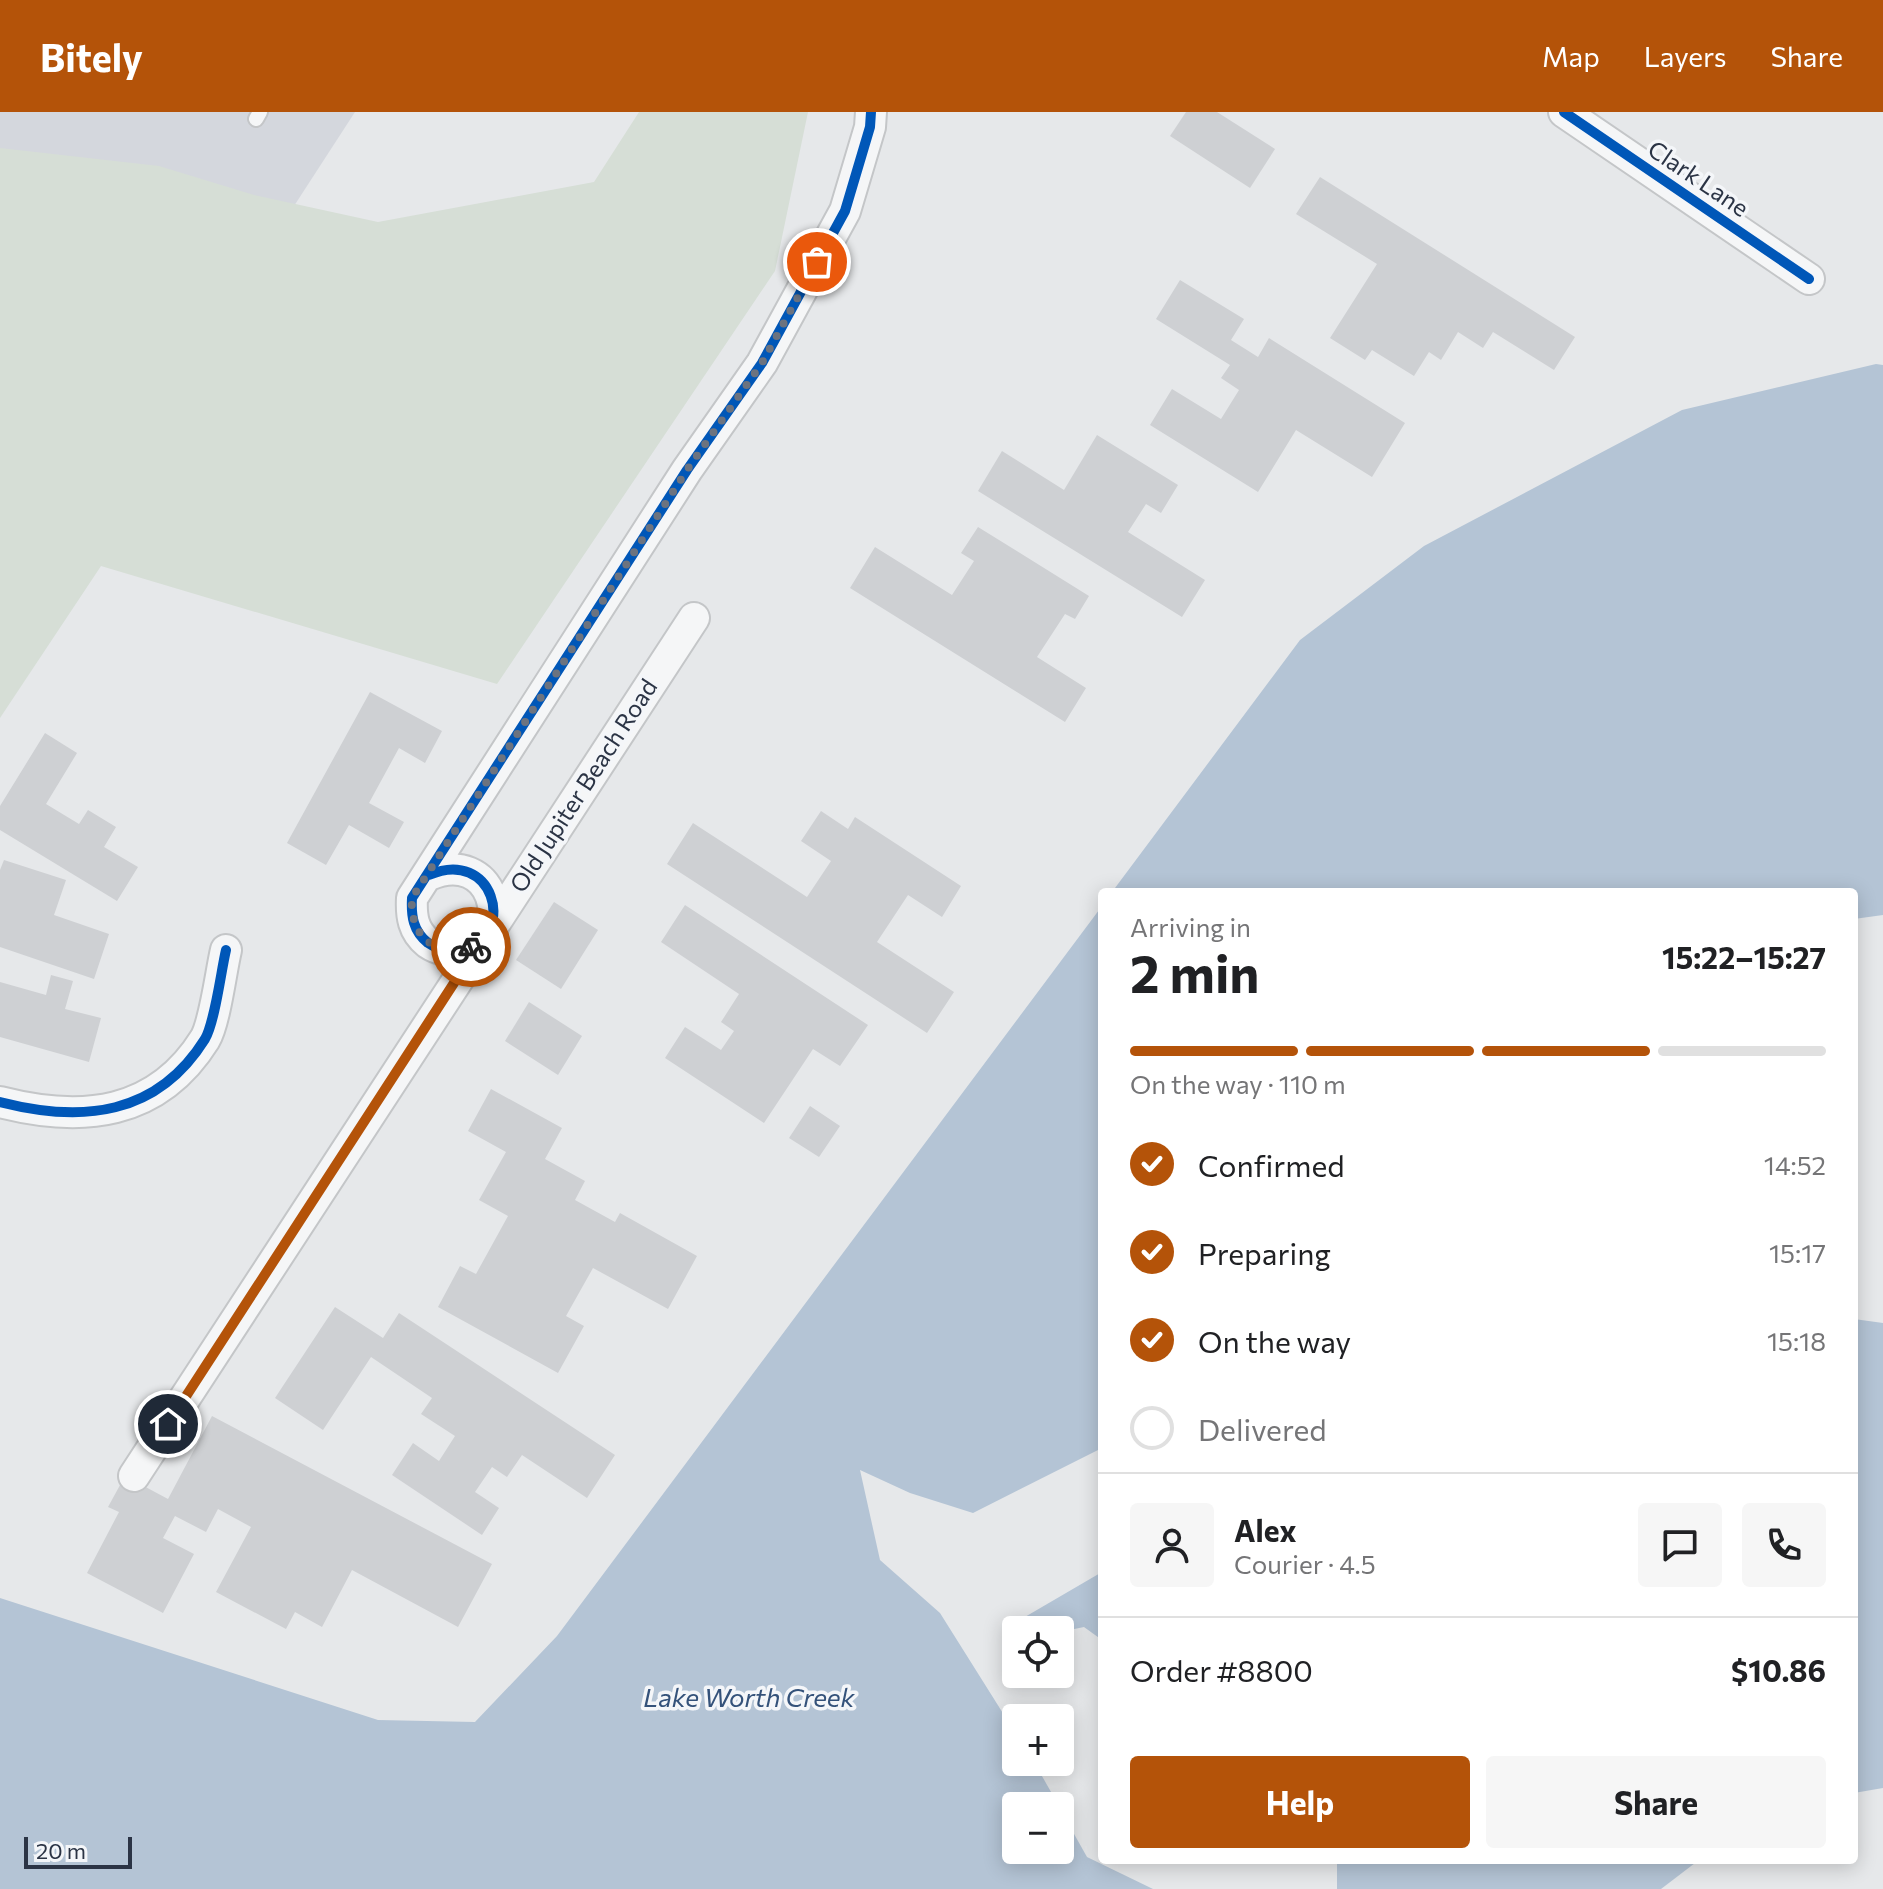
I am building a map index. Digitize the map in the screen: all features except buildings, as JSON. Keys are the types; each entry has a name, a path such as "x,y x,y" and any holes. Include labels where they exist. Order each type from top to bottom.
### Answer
{"street":[{"path":"429,875 444,869 459,868 474,874 486,884 493,898 494,914 489,929 470,947 458,951 433,946 423,939 414,927 412,898 687,470 762,363 845,211 870,127 871,112"},
{"name":"Clark Lane","path":"1564,112 1809,279"},
{"name":"Old Jupiter Beach Road","path":"134,1476 694,618"},
{"path":"0,1102 85,1114 133,1103 168,1083 206,1037 226,950"}],"shaded area":[{"path":"0,112 355,112 270,243 0,259"},
{"path":"639,112 808,112 775,271 497,684 101,566 0,718 0,148 159,166 254,195 378,222 594,182"}],"water":[{"path":"1876,364 1883,365 1883,915 1858,918 1858,888 1115,888 1300,640 1424,546 1682,410"},
{"name":"Lake Worth Creek","path":"1098,911 1098,1450 973,1513 910,1493 860,1470 880,1560 940,1613 1002,1712 1002,1776 1042,1776 1051,1792 1002,1792 1002,1864 1074,1864 1074,1834 1087,1857 1153,1889 0,1889 0,1598 378,1720 475,1722 557,1636"},
{"path":"1858,1320 1883,1323 1883,1788 1858,1792"},
{"path":"1098,1574 1098,1637 1084,1627 1074,1629 1074,1616 1027,1616"},
{"path":"1337,1864 1694,1864 1661,1889 1337,1889"}],"cycle path":[{"path":"429,875 451,870 469,873 482,882 491,896 493,912 490,927 480,940 454,950 440,949 428,943 414,923 412,898 687,470 762,363 845,211 870,127 871,112"},
{"path":"1564,112 1809,279"},
{"path":"0,1102 60,1112 88,1112 141,1098 164,1084 186,1065 209,1031 226,950"}],"way so far":[{"path":"471,947 458,951 445,950 423,939 414,927 412,898 687,470 762,363 817,262"}],"route":[{"path":"168,1424 489,929 471,947"}]}
